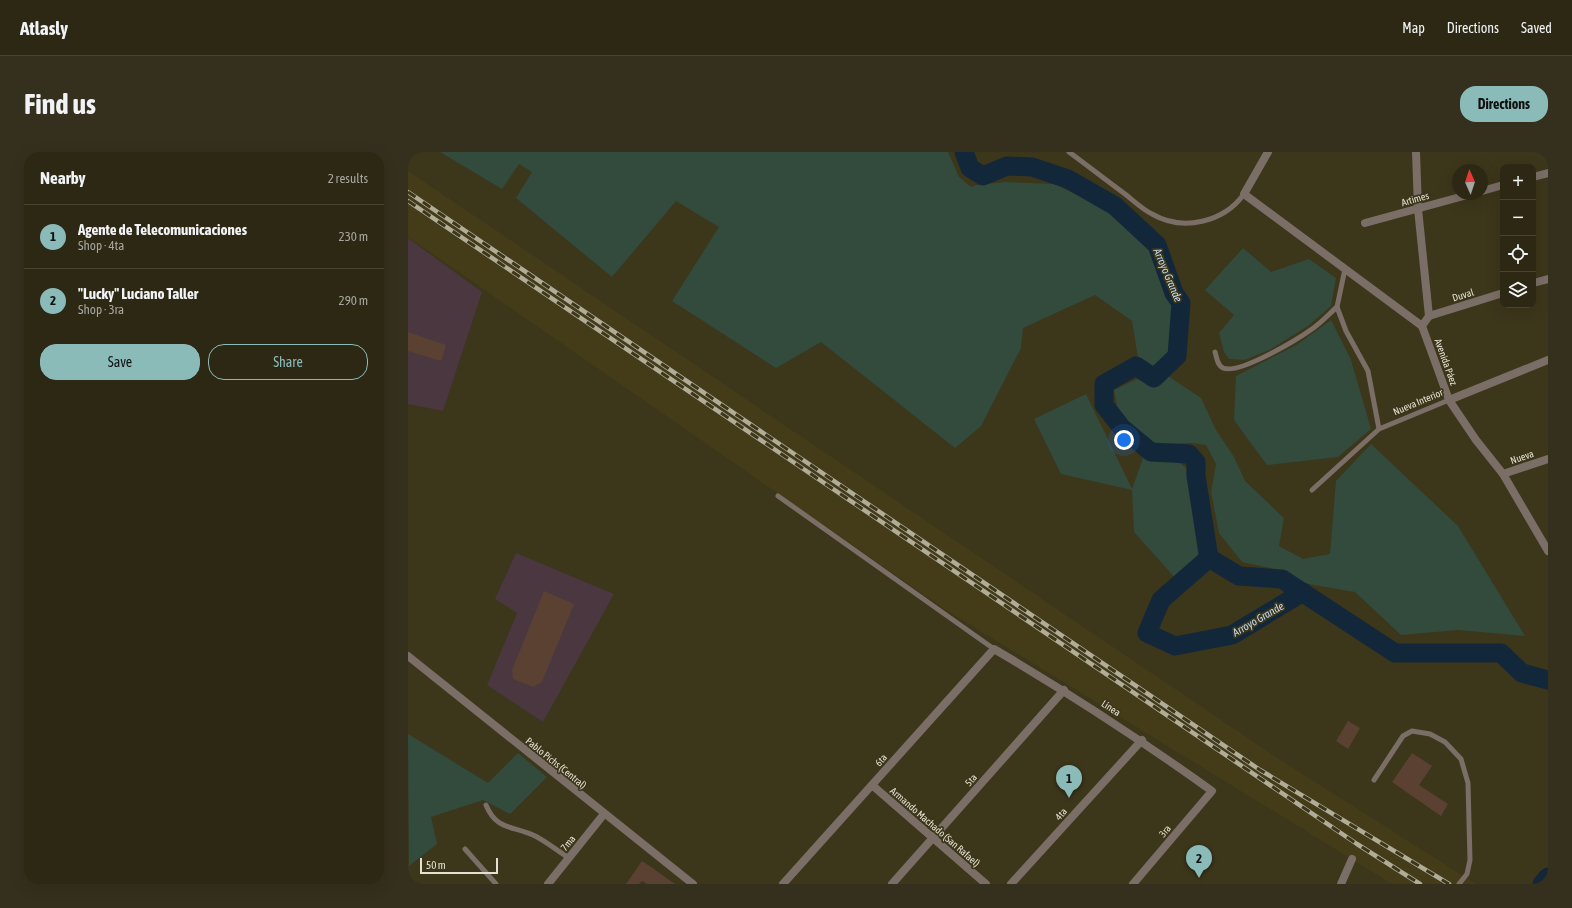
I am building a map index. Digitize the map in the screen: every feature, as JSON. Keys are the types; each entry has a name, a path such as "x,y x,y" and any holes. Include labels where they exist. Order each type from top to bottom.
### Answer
{"street":[{"path":"1268,152 1244,194 1422,326 1429,316 1418,209 1416,152"},
{"path":"1536,176 1548,173"},
{"path":"1488,189 1500,186"},
{"name":"Artimes","path":"1365,223 1452,199"},
{"path":"1536,282 1548,279"},
{"name":"Duval","path":"1429,316 1500,294"},
{"name":"Avenida Páez","path":"1422,326 1449,400 1476,440 1503,474 1548,551"},
{"name":"Nueva Interior","path":"1449,400 1548,360"},
{"name":"Nueva","path":"1503,474 1548,458"},
{"name":"Línea","path":"994,648 1064,690 1142,740 1212,791"},
{"name":"6ta","path":"783,884 994,648"},
{"name":"Pablo Pichs (Central)","path":"408,656 693,884"},
{"name":"5ta","path":"892,884 1064,690"},
{"name":"4ta","path":"1011,884 1142,740"},
{"name":"Armando Machado (San Rafael)","path":"872,785 986,884"},
{"name":"3ra","path":"1133,884 1212,791"},
{"name":"7ma","path":"548,884 604,814"},
{"path":"1342,884 1352,859"}],"lane":[{"path":"1069,152 1152,214 1170,221 1192,223 1208,220 1226,213 1244,194"},
{"path":"1345,269 1337,307 1346,331 1368,371 1379,429"},
{"path":"1215,352 1219,364 1224,368 1231,369 1254,362 1286,346 1313,328 1337,307"},
{"name":"Nueva Interior","path":"1312,490 1379,429 1449,400"},
{"path":"778,496 994,648"},
{"path":"1374,780 1402,736 1412,732 1430,734 1445,742 1460,759 1468,783 1470,860 1466,874 1459,884"},
{"path":"486,805 490,816 497,822 535,836 569,858"},
{"path":"465,849 496,884"}],"shaded area":[{"path":"408,171 1279,759 1476,884 1392,884 946,610 408,237"},
{"path":"408,238 482,292 443,411 408,404"},
{"path":"516,553 614,594 543,722 487,685 517,613 495,599"}],"green space":[{"path":"440,152 948,152 959,177 971,187 976,185 1006,182 1054,184 1097,204 1120,219 1152,250 1168,291 1176,322 1167,355 1153,372 1138,358 1132,321 1095,295 1023,328 1021,348 981,426 955,448 821,342 776,368 672,301 719,227 676,201 612,277 516,198 532,172 519,164 502,189"},
{"path":"1243,248 1271,272 1309,259 1336,278 1331,306 1308,326 1269,350 1245,360 1229,359 1224,352 1219,333 1234,315 1205,290"},
{"path":"1331,320 1351,360 1371,429 1338,457 1267,465 1234,420 1236,376 1298,344"},
{"path":"1168,376 1201,398 1216,430 1234,457 1245,481 1284,518 1279,546 1303,559 1330,554 1336,481 1371,444 1458,526 1525,636 1458,630 1401,635 1355,592 1302,583 1279,570 1242,562 1219,533 1211,492 1216,464 1206,445 1192,443 1156,444 1134,430 1118,410 1114,390 1137,379 1152,385"},
{"path":"1086,394 1132,489 1143,458 1175,459 1186,468 1199,560 1177,580 1134,532 1132,490 1061,474 1034,419"},
{"path":"408,734 488,783 518,753 547,777 510,814 483,800 431,817 437,844 409,866"}],"building":[{"path":"408,332 446,345 441,361 408,351"},
{"path":"544,591 574,604 542,682 533,687 513,679 512,670"},
{"path":"1348,721 1360,728 1348,749 1336,741"},
{"path":"1412,753 1432,766 1419,785 1448,804 1441,816 1392,782"},
{"path":"642,861 675,884 647,884 642,881 639,884 626,884"}],"waterway":[{"name":"Arroyo Grande","path":"964,152 970,168 983,176 1007,166 1032,167 1068,179 1115,206 1157,245 1174,293 1181,303 1177,356 1154,378 1136,366 1104,384 1104,405 1122,428 1151,452 1189,454 1196,462 1196,476 1209,558 1239,576 1282,579 1395,653 1501,653 1522,673 1548,680"},
{"name":"Arroyo Grande","path":"1209,558 1161,600 1147,633 1175,646 1232,635 1303,592"},
{"path":"1542,884 1548,877"}],"railway":[{"path":"408,192 1260,770 1449,884"},
{"path":"408,201 1357,844 1420,884"}],"place":[{"name":"Agente de Telecomunicaciones","path":"1069,798"},
{"name":"\"Lucky\" Luciano Taller","path":"1199,878"}]}
